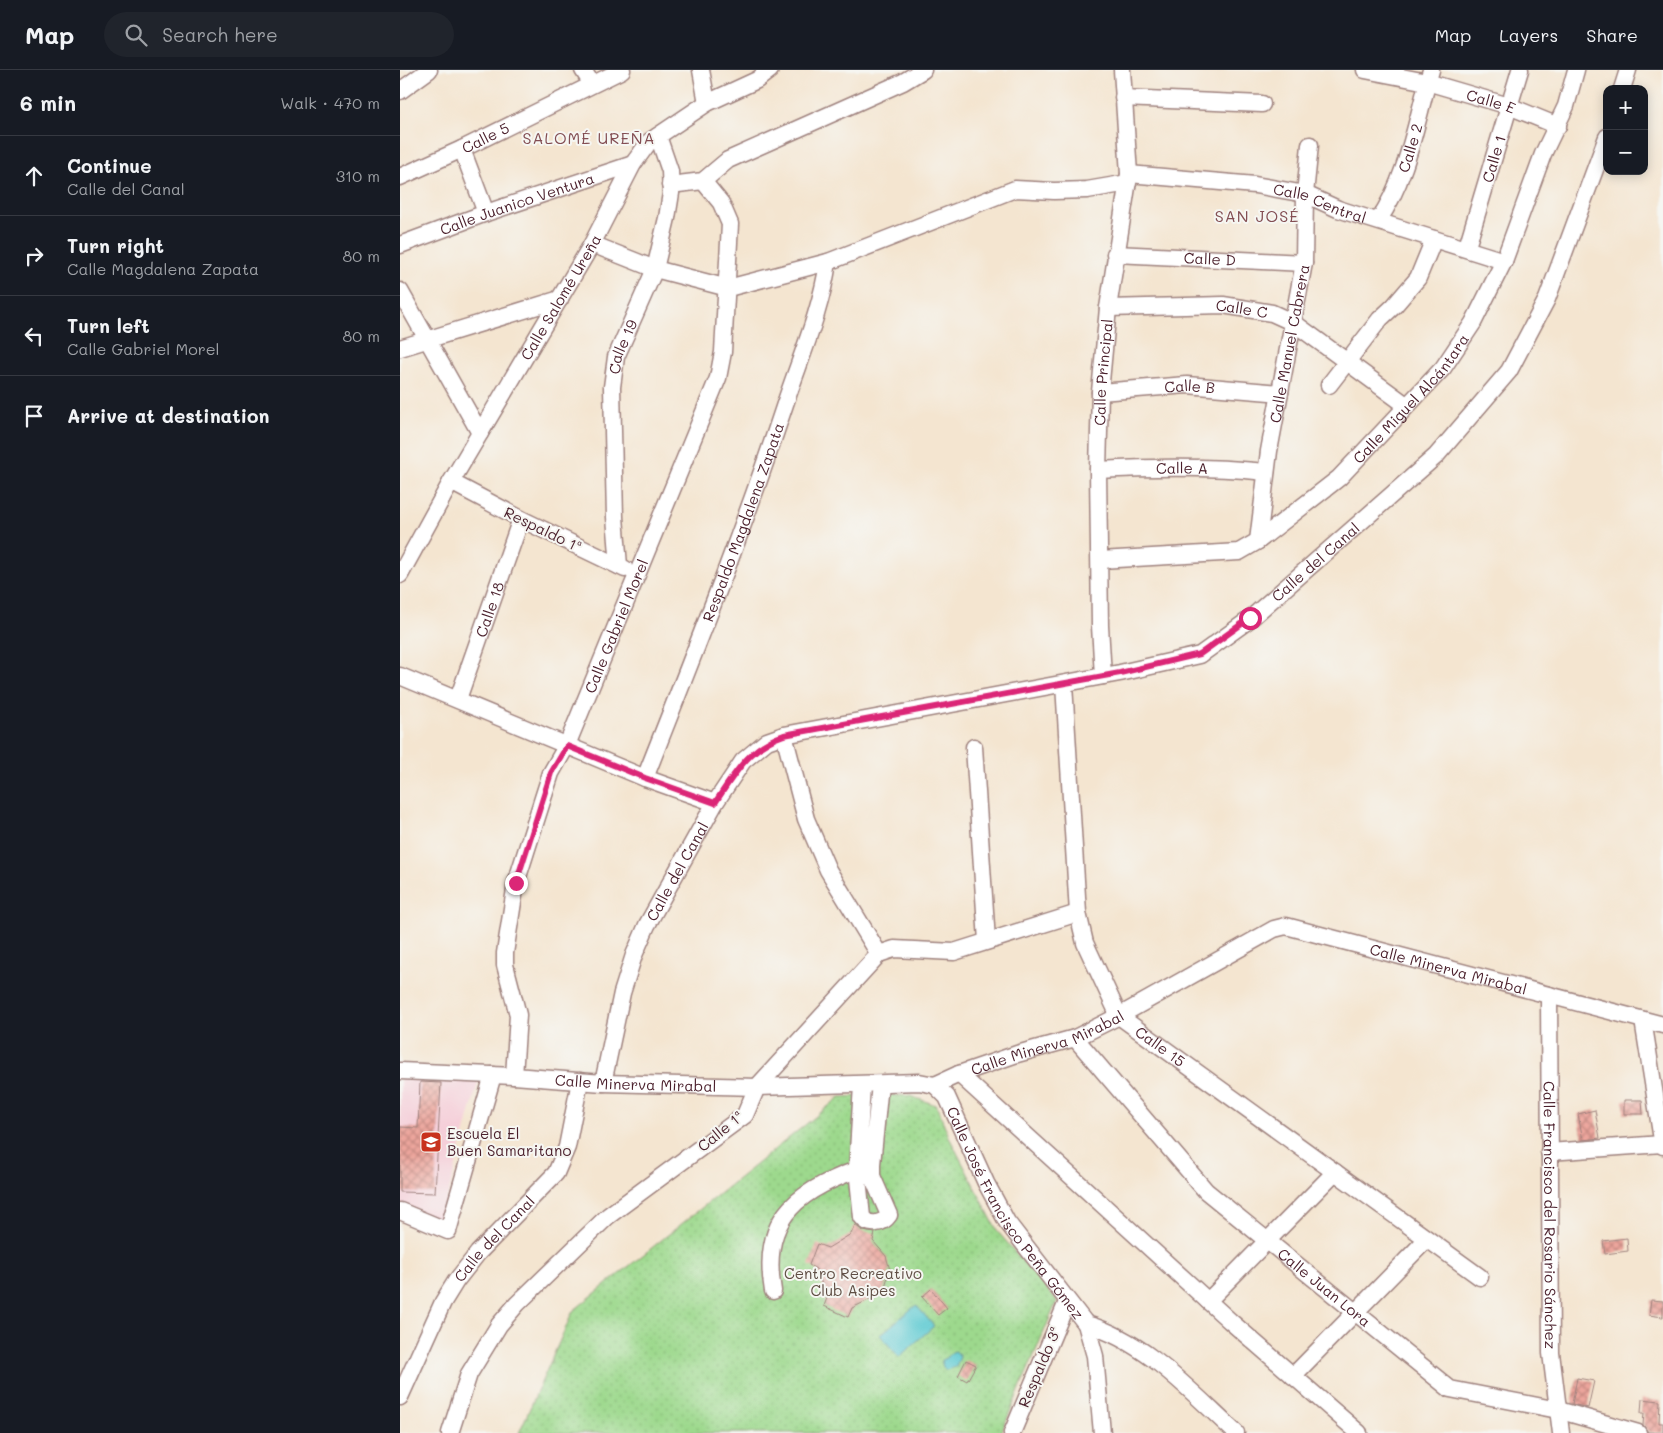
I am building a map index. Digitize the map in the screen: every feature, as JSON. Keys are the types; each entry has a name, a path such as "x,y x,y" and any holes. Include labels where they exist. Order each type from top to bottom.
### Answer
{"street":[{"path":"400,91 429,70"},
{"path":"583,70 592,84"},
{"name":"Calle 5","path":"400,176 462,149 622,70"},
{"path":"701,70 707,103"},
{"name":"Calle Salomé Ureña","path":"400,574 451,482 592,244 633,164 649,142 707,103 757,80 770,70"},
{"path":"670,185 703,181 728,160 903,82 924,70"},
{"name":"Calle Principal","path":"1103,676 1098,470 1100,392 1115,254 1128,178 1122,70"},
{"name":"Calle E","path":"1365,70 1429,76 1558,126"},
{"name":"Calle 1","path":"1467,248 1520,70"},
{"name":"Calle Miguel Alcántara","path":"1100,560 1165,555 1220,555 1239,552 1258,541 1339,478 1443,368 1473,323 1504,261 1543,154 1566,106 1576,70"},
{"path":"1623,85 1628,70"},
{"name":"Calle 2","path":"1378,221 1390,205 1408,154 1429,76"},
{"path":"1123,98 1262,104"},
{"name":"Calle 19","path":"619,566 613,467 612,387 616,357 655,269 667,218 670,171 658,136"},
{"name":"Calle Manuel Cabrera","path":"1258,541 1266,472 1304,263 1305,194 1310,145"},
{"name":"Calle del Canal","path":"603,1084 622,993 634,955 647,925 715,803 743,761 767,741 784,735 1064,684 1200,654 1250,618 1436,456 1509,372 1547,299 1603,148"},
{"path":"462,149 486,213"},
{"name":"Calle Juanico Ventura","path":"400,245 486,213 633,164"},
{"name":"Calle Central","path":"728,288 828,262 1015,189 1071,191 1128,178 1254,185 1305,194 1338,209 1504,261"},
{"name":"Calle Gabriel Morel","path":"514,1076 518,1015 505,965 505,952 516,883 551,773 567,746 718,378 723,352 728,288 730,224 721,203 703,181"},
{"path":"1329,385 1380,319 1418,278 1434,239"},
{"path":"592,244 655,269 728,288"},
{"name":"Calle D","path":"1115,254 1304,263"},
{"name":"Respaldo Magdalena Zapata","path":"645,778 706,622 772,444 824,289 828,262"},
{"path":"400,291 480,433"},
{"path":"400,348 560,298"},
{"name":"Calle C","path":"1108,308 1223,304 1272,313 1294,323 1406,405"},
{"name":"Calle B","path":"1100,392 1187,385 1280,393"},
{"name":"Calle A","path":"1098,470 1149,467 1226,467 1266,472"},
{"name":"Respaldo 1ª","path":"451,482 521,519 636,575"},
{"name":"Calle 18","path":"458,699 521,519"},
{"path":"400,676 645,778 715,803"},
{"name":"Calle 15","path":"1064,684 1078,913 1085,943 1120,1016 1480,1277"},
{"path":"784,735 806,819 828,870 879,954 894,949 954,952 1078,913"},
{"path":"974,747 987,941"},
{"name":"Calle Minerva Mirabal","path":"400,1071 514,1076 603,1084 758,1087 919,1082 935,1086 959,1074 1017,1054 1074,1038 1120,1016 1274,928 1286,926 1663,1025"},
{"name":"Calle 1ª","path":"450,1433 469,1374 499,1325 517,1304 608,1216 745,1114 758,1087 879,954"},
{"name":"Calle Francisco del Rosario Sánchez","path":"1549,995 1551,1353 1561,1433"},
{"path":"1549,1152 1663,1145 1643,1020"},
{"name":"Calle Juan Lora","path":"1074,1038 1206,1191 1450,1389 1558,1410 1638,1433"},
{"path":"959,1074 1208,1301 1359,1433"},
{"path":"400,1211 448,1231 492,1075"},
{"name":"Calle del Canal","path":"400,1396 443,1302 456,1281 478,1253 556,1173 568,1147 580,1082"},
{"path":"865,1166 880,1084"},
{"path":"862,1085 865,1166"},
{"name":"Calle José Francisco Peña Gómez","path":"935,1086 948,1096 986,1183 1007,1222 1067,1302 1086,1324 1094,1356 1102,1433"},
{"path":"773,1291 769,1269 772,1246 781,1218 798,1199 825,1182 865,1166"},
{"path":"1208,1301 1335,1172"},
{"path":"1293,1376 1428,1239"},
{"name":"Respaldo 3ª","path":"1012,1433 1067,1302"},
{"path":"1086,1324 1122,1338 1168,1372 1236,1433"}],"shaded area":[{"name":"Escuela El Buen Samaritano","path":"400,1075 479,1079 441,1221 400,1204"}],"green space":[{"name":"Centro Recreativo Club Asipes","path":"910,1096 936,1105 951,1141 998,1232 1057,1301 1001,1433 519,1433 573,1311 840,1097"}],"water":[{"path":"916,1305 934,1326 899,1357 880,1335"},
{"path":"956,1351 960,1357 956,1367 946,1370 941,1360"}],"building":[{"path":"420,1082 441,1083 435,1193 400,1192 400,1127 418,1128"},
{"path":"1624,1100 1642,1100 1643,1114 1624,1114"},
{"path":"1595,1110 1600,1138 1583,1140 1578,1114"},
{"path":"855,1225 863,1231 875,1233 873,1241 886,1256 890,1270 883,1293 852,1308 848,1317 824,1306 827,1298 816,1269 809,1265 817,1244 828,1248 851,1234"},
{"path":"1627,1238 1628,1251 1605,1254 1603,1241"},
{"path":"931,1289 947,1308 938,1315 922,1297"},
{"path":"1651,1300 1663,1301 1663,1317 1649,1315"},
{"path":"966,1360 976,1365 967,1381 958,1376"},
{"path":"1577,1378 1594,1381 1588,1408 1572,1404"},
{"path":"1642,1399 1660,1401 1659,1423 1663,1423 1663,1433 1648,1432 1643,1425 1644,1413 1641,1413"}],"place":[{"name":"Escuela El Buen Samaritano","path":"431,1142"}],"district":[{"name":"SALOMÉ UREÑA","path":"589,137"},
{"name":"SAN JOSÉ","path":"1257,215"}],"route":[{"path":"516,883 551,773 567,746 645,778 715,803 743,761 767,741 784,735 870,721 1120,673 1200,654 1250,618"}]}
